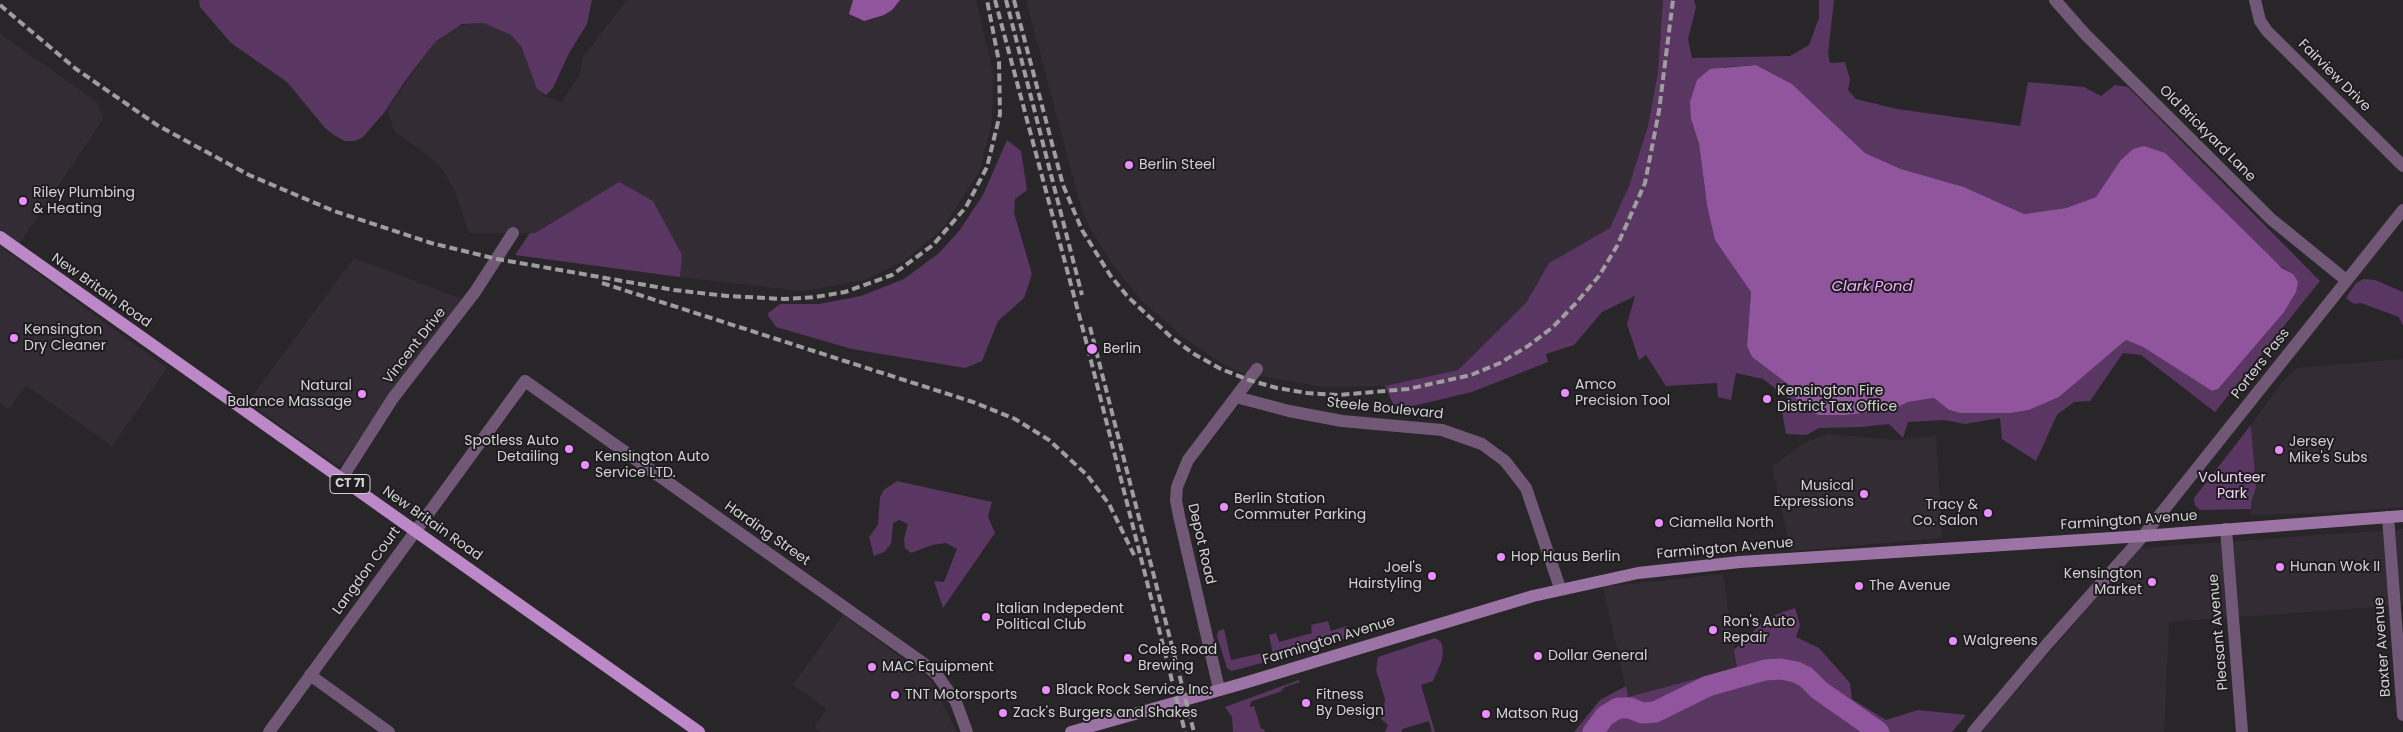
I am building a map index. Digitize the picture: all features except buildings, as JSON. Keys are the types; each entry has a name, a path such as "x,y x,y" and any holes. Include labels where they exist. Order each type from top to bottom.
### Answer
{"main road":[{"name":"New Britain Road","path":"0,237 699,732"},
{"name":"Farmington Avenue","path":"1071,732 1108,727 1219,689 1560,588 1638,572 1704,564 2143,536 2403,516"}],"street":[{"name":"Old Brickyard Lane","path":"2055,0 2085,34 2270,219 2346,280"},
{"name":"Fairview Drive","path":"2254,0 2260,21 2267,31 2403,166"},
{"name":"Porters Pass","path":"1973,732 2043,648 2143,536 2403,210"},
{"name":"Vincent Drive","path":"342,478 393,398 475,292 513,233"},
{"name":"Depot Road","path":"1219,689 1176,496 1179,479 1186,464 1257,369"},
{"name":"Langdon Court","path":"269,732 525,381"},
{"name":"Harding Street","path":"525,381 923,663 937,675 956,702 967,732"},
{"name":"Steele Boulevard","path":"1236,397 1289,411 1342,421 1442,430 1482,444 1505,461 1526,488 1560,588"},
{"name":"Baxter Avenue","path":"2388,517 2403,715"},
{"name":"Pleasant Avenue","path":"2226,529 2242,732"},
{"path":"310,675 389,732"}],"shaded area":[{"path":"627,0 976,0 993,73 992,121 980,170 943,228 904,261 864,280 802,291 680,277 682,255 619,182 535,233 469,233 455,191 443,170 427,154 395,132 387,109 436,41 455,27 482,22 510,34 523,51 537,89 544,96 561,103 579,76 583,57"},
{"path":"1026,0 1663,0 1658,72 1648,126 1629,186 1610,228 1549,263 1526,303 1458,370 1385,386 1323,387 1239,372 1217,360 1184,338 1142,301 1111,262 1088,225 1078,196"},
{"path":"0,34 97,102 103,119 19,244 0,230"},
{"path":"0,246 167,368 112,446 26,385 9,409 0,403"},
{"path":"354,258 464,300 339,467 248,402"},
{"path":"2403,359 2403,507 2325,513 2251,515 2251,502 2256,488 2251,425 2284,380 2297,368"},
{"path":"1828,434 1895,440 1936,436 1942,538 1791,551 1772,467 1802,444"},
{"path":"2403,529 2403,605 2169,622 2164,732 1981,732 2140,548"},
{"path":"1723,574 1737,668 1628,697 1603,587"},
{"path":"843,615 930,679 957,732 821,732 814,727 827,709 793,685"}],"green space":[{"path":"199,0 592,0 587,24 569,53 553,88 546,95 537,89 522,48 511,35 484,23 462,24 436,41 405,81 383,114 363,137 355,141 345,141 325,128 287,82 231,43 200,7"},
{"path":"1663,0 1694,0 1696,7 1688,39 1692,58 1790,56 1809,45 1819,18 1819,0 1834,0 1828,54 1830,63 1845,62 1850,79 1848,90 1856,99 1897,109 2020,126 2028,82 2084,87 2101,96 2115,85 2128,87 2320,281 2215,412 2141,355 2123,353 2090,401 2074,402 2057,415 2036,461 2002,439 2000,418 1965,424 1944,420 1908,422 1903,438 1889,424 1819,428 1806,435 1786,434 1782,411 1790,400 1763,379 1736,373 1731,400 1718,397 1717,383 1666,386 1646,355 1639,360 1627,324 1635,296 1602,312 1574,345 1546,354 1548,362 1472,392 1396,410 1385,386 1458,370 1526,303 1549,263 1610,228 1629,186 1648,126 1658,72","holes":["1756,65 1792,84 1865,153 1901,169 1964,187 2024,214 2066,208 2096,197 2120,161 2293,274 2225,380 2218,389 2212,391 2143,347 2126,340 2059,397 2029,410 2011,413 1960,413 1949,410 1934,398 1908,402 1898,407 1869,411 1793,395 1789,385 1752,357 1747,346 1751,292 1735,268 1707,205 1699,144 1691,119 1724,67"]},
{"path":"1007,140 1021,151 1027,190 1015,199 1014,213 1032,274 1024,298 998,321 982,361 965,368 852,349 776,327 767,314 780,304 819,304 861,296 904,279 939,253 959,231 983,195"},
{"path":"619,182 653,201 682,255 680,277 515,255 530,233 535,233"},
{"path":"2364,279 2375,280 2403,292 2403,326 2399,317 2361,303 2354,304 2346,298 2356,283"},
{"name":"Volunteer Park","path":"2251,425 2256,488 2251,502 2251,509 2200,510 2195,505 2194,498"},
{"path":"897,481 992,502 988,517 995,533 943,608 934,581 944,582 957,549 946,543 932,545 911,553 905,548 904,539 908,524 899,520 893,523 891,544 884,552 874,556 869,537 878,525 880,497 884,490"},
{"path":"1795,608 1800,625 1796,637 1819,648 1850,683 1852,699 1886,720 1918,710 1966,715 1952,732 1574,732 1600,700 1626,686 1628,697 1737,668 1734,650 1767,618"},
{"path":"1328,621 1331,631 1347,626 1351,637 1274,659 1269,635 1276,633 1279,642 1312,633 1311,625"},
{"path":"1224,629 1231,660 1263,653 1266,662 1231,671 1227,668 1217,636 1218,631"},
{"path":"1435,638 1441,642 1443,649 1442,660 1433,681 1421,685 1435,732 1432,732 1429,721 1402,729 1402,732 1385,732 1388,725 1381,719 1385,699 1376,670 1378,657"},
{"path":"1299,680 1300,682 1285,687 1280,692 1252,701 1250,707 1254,706 1261,729 1264,729 1265,732 1233,732 1232,717 1225,707"}],"water":[{"path":"853,0 900,0 892,10 884,15 864,21 849,14"},
{"name":"Clark Pond","path":"1756,65 1792,84 1865,153 1901,169 1964,187 2024,214 2066,208 2096,197 2120,161 2133,149 2144,146 2165,153 2282,268 2293,274 2298,282 2296,292 2284,312 2218,389 2212,391 2143,347 2126,340 2059,397 2029,410 2011,413 1960,413 1949,410 1934,398 1908,402 1885,410 1845,415 1818,415 1804,406 1793,395 1789,385 1752,357 1747,346 1751,292 1715,240 1707,205 1699,144 1691,119 1690,102 1697,80 1710,69"}],"waterway":[{"path":"1593,732 1605,716 1618,708 1630,708 1642,713 1655,712 1708,686 1765,670 1781,669 1796,672 1806,677 1819,690 1879,732"}],"railway":[{"path":"0,5 76,69 157,125 249,175 334,211 431,243 497,259 674,290 727,296 784,299 815,297 845,292 892,275 933,245 966,207 987,167 1000,114 999,62 987,0"},
{"path":"995,0 1086,341 1185,732"},
{"path":"1006,0 1082,295"},
{"path":"1014,0 1063,185 1082,230 1110,275 1128,297 1171,337 1194,354 1221,369 1277,388 1307,393 1338,395 1408,389 1471,375 1500,363 1528,346 1553,327 1599,276 1617,246 1645,183 1659,111 1673,0"},
{"path":"602,283 973,402 1015,419 1049,440 1087,475 1109,504 1135,557"},
{"path":"1090,327 1194,732"}],"place":[{"name":"Berlin Steel","path":"1129,165"},
{"name":"Riley Plumbing & Heating","path":"23,201"},
{"name":"Kensington Dry Cleaner","path":"14,338"},
{"name":"Berlin","path":"1092,349"},
{"name":"Amco Precision Tool","path":"1565,393"},
{"name":"Natural Balance Massage","path":"362,394"},
{"name":"Kensington Fire District Tax Office","path":"1767,399"},
{"name":"Spotless Auto Detailing","path":"569,449"},
{"name":"Jersey Mike's Subs","path":"2279,450"},
{"name":"Kensington Auto Service LTD.","path":"585,465"},
{"name":"Musical Expressions","path":"1864,494"},
{"name":"Berlin Station Commuter Parking","path":"1224,507"},
{"name":"Tracy & Co. Salon","path":"1988,513"},
{"name":"Ciamella North","path":"1659,523"},
{"name":"Hop Haus Berlin","path":"1501,557"},
{"name":"Hunan Wok II","path":"2280,567"},
{"name":"Joel's Hairstyling","path":"1432,576"},
{"name":"Kensington Market","path":"2152,582"},
{"name":"The Avenue","path":"1859,586"},
{"name":"Italian Indepedent Political Club","path":"986,617"},
{"name":"Ron's Auto Repair","path":"1713,630"},
{"name":"Walgreens","path":"1953,641"},
{"name":"Dollar General","path":"1538,656"},
{"name":"Coles Road Brewing","path":"1128,658"},
{"name":"MAC Equipment","path":"872,667"},
{"name":"Black Rock Service Inc.","path":"1046,690"},
{"name":"TNT Motorsports","path":"895,695"},
{"name":"Fitness By Design","path":"1306,703"},
{"name":"Zack's Burgers and Shakes","path":"1003,713"},
{"name":"Matson Rug","path":"1486,714"}]}
